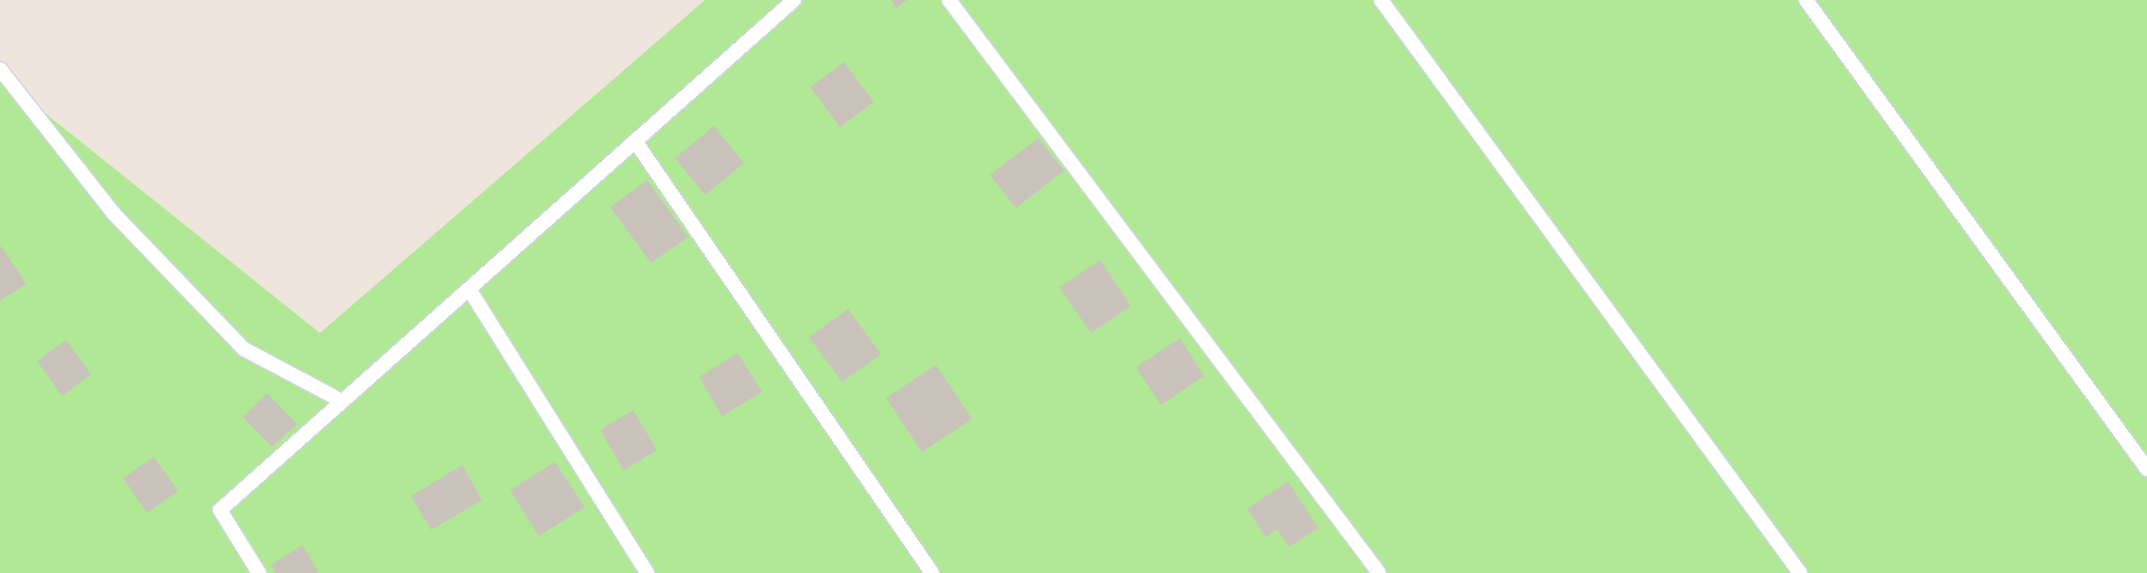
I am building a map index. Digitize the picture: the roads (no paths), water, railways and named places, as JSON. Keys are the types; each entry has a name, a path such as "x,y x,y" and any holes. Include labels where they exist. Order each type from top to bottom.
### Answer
{"lane":[{"path":"258,573 220,510 794,0"},
{"path":"948,0 1378,573"},
{"path":"1381,0 1800,573"},
{"path":"1806,0 2147,469"},
{"path":"0,69 114,214 244,349 342,401"},
{"path":"634,141 932,573"},
{"path":"469,289 647,573"}]}
